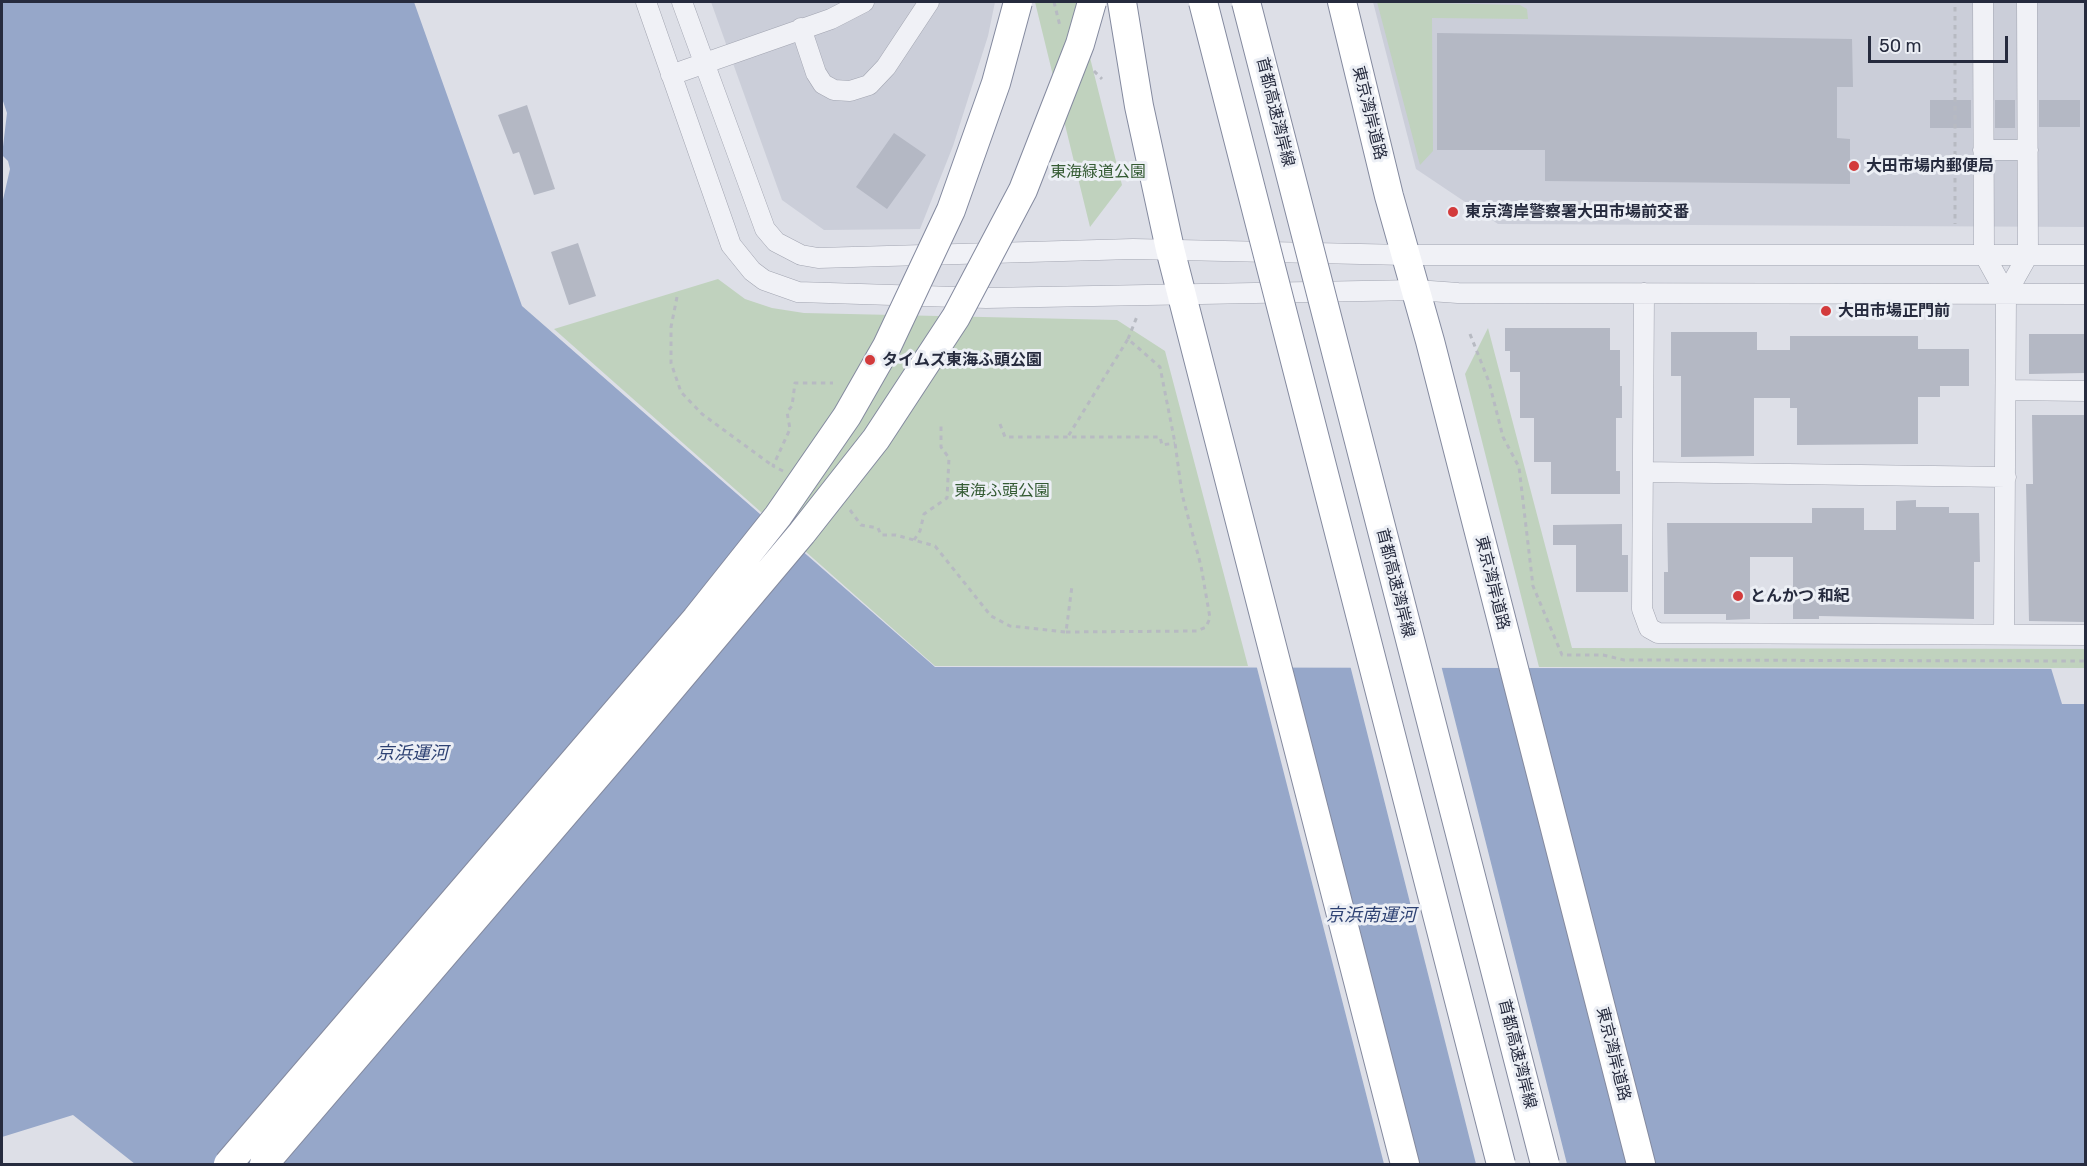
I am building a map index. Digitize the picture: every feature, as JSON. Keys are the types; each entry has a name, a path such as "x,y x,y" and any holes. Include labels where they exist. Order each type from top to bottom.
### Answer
{"highway":[{"path":"228,1164 696,619 778,516 842,424 887,346 951,210 996,83 1018,2"},
{"path":"264,1164 648,717 802,533 876,439 956,317 1023,190 1080,44 1092,2"},
{"path":"1110,2 1139,106"},
{"path":"1122,2 1139,106 1170,249 1405,1164"},
{"path":"1203,2 1501,1164"},
{"name":"首都高速湾岸線","path":"1246,2 1545,1164"},
{"name":"東京湾岸道路","path":"1342,2 1641,1164"}],"street":[{"path":"646,2 731,245 752,271 781,287 798,292 829,295 986,298 1416,290 2085,294"},
{"path":"681,2 765,229 776,242 794,253 818,258 1170,249 1406,255 2085,255"},
{"path":"670,75 831,19 864,2"},
{"path":"801,28 816,73 823,84 834,90 850,91 869,85 886,67 929,2"},
{"path":"1983,2 1984,254 2006,294 2004,634"},
{"path":"2006,294 2028,255 2027,2"},
{"path":"1983,150 2028,150"},
{"path":"1644,293 1642,609 1649,628 1658,633 2085,635"},
{"path":"2006,390 2085,391"},
{"path":"1643,472 2006,477"}],"path":[{"path":"1955,7 1955,224"},
{"path":"677,297 671,327 671,363 681,392 702,414 773,466 792,475"},
{"path":"1067,438 1128,339 1138,314"},
{"path":"1470,334 1489,382 1503,437 1519,467 1533,586 1562,655 1603,655 1624,660 2085,661"},
{"path":"848,507 861,525 878,528 881,535 896,535 935,546 991,616 1010,626 1066,632 1197,631 1206,627 1210,618 1201,566 1182,494 1175,443 1160,367 1128,339"},
{"path":"773,466 790,429 787,412 792,406 795,383 833,383"},
{"path":"914,540 921,531 924,514 947,498 949,459 941,447 941,424"},
{"path":"999,424 1005,437 1160,437 1162,445 1175,443"},
{"path":"1066,632 1072,586"}],"shaded area":[{"path":"711,2 995,2 988,36 953,146 920,229 824,230 782,200"},
{"path":"1373,2 2085,2 2085,227 1498,224 1416,169"}],"green space":[{"name":"東海緑道公園","path":"1035,2 1076,2 1122,185 1090,227"},
{"path":"1377,2 1520,5 1527,9 1528,19 1432,18 1433,151 1420,165"},
{"name":"東海ふ頭公園","path":"718,279 745,299 772,308 804,313 1117,320 1165,351 1248,666 935,666 554,329"},
{"path":"1488,328 1572,648 2085,649 2085,668 1539,667 1465,374"}],"water":[{"name":"京浜運河","path":"2,2 414,2 522,306 935,667 2085,669 2085,1164 135,1164 73,1115 2,1137 2,204 10,169 8,161 2,155 7,113 2,98"}],"pier":[{"path":"1256,664 1287,664 1415,1164 1384,1164"},
{"path":"1350,665 1441,665 1567,1164 1476,1164"},
{"path":"2051,668 2085,668 2085,704 2062,704"}],"building":[{"path":"1437,33 1852,39 1853,87 1837,87 1837,138 1850,139 1850,184 1545,181 1545,150 1437,150"},
{"path":"1930,100 1971,100 1971,128 1930,128"},
{"path":"1995,100 2015,100 2015,128 1995,128"},
{"path":"2039,100 2080,100 2080,127 2039,127"},
{"path":"527,105 555,189 534,195 519,152 513,154 498,115"},
{"path":"894,133 926,155 887,209 856,187"},
{"path":"578,243 596,296 569,305 551,252"},
{"path":"1505,328 1610,328 1610,350 1620,350 1622,418 1616,418 1616,471 1620,471 1620,494 1551,494 1551,462 1534,462 1534,418 1520,418 1520,372 1510,372 1510,351 1505,351"},
{"path":"1671,332 1757,332 1757,350 1790,350 1790,336 1918,336 1918,349 1969,349 1969,386 1940,386 1940,397 1918,397 1918,444 1797,445 1797,408 1790,408 1790,398 1754,398 1754,456 1681,457 1681,376 1671,376"},
{"path":"2029,334 2085,334 2085,373 2029,374"},
{"path":"2032,415 2085,415 2085,622 2029,621 2026,484 2033,484"},
{"path":"1916,500 1916,507 1949,507 1949,513 1979,513 1980,562 1974,562 1974,619 1819,616 1819,619 1793,619 1793,557 1750,557 1750,619 1726,620 1726,614 1664,614 1664,572 1668,572 1667,523 1812,523 1812,508 1864,508 1864,530 1896,530 1896,501"},
{"path":"1622,524 1622,555 1628,555 1628,592 1576,592 1576,545 1553,545 1553,525"}],"place":[{"name":"大田市場内郵便局","path":"1854,166"},
{"name":"東京湾岸警察署大田市場前交番","path":"1453,212"},
{"name":"大田市場正門前","path":"1826,311"},
{"name":"タイムズ東海ふ頭公園","path":"870,360"},
{"name":"とんかつ 和紀","path":"1738,596"}],"water label":[{"name":"京浜南運河","path":"1371,916"}]}
